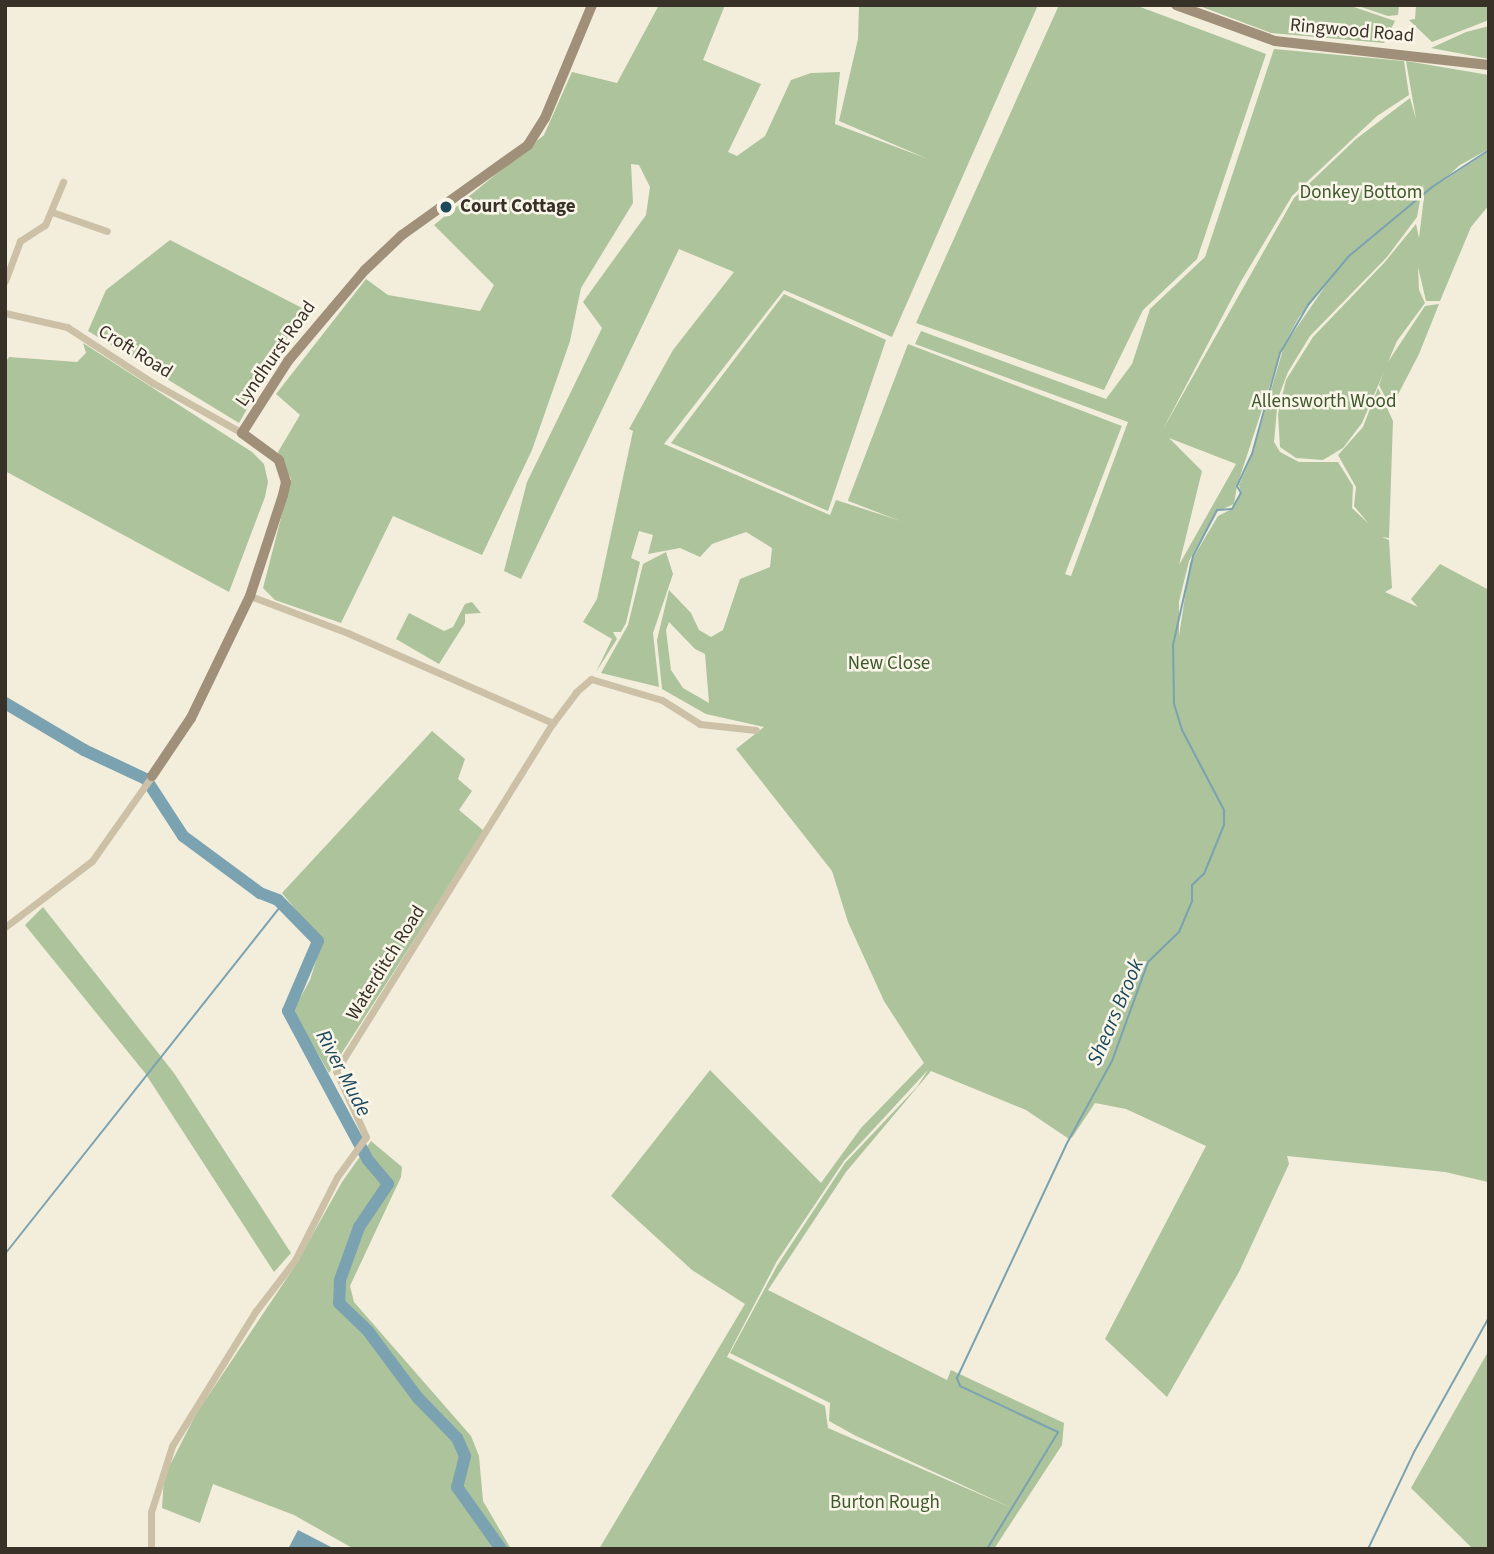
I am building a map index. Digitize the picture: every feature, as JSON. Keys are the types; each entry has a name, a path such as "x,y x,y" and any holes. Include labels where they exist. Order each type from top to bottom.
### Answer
{"street":[{"name":"Lyndhurst Road","path":"5,927 92,861 191,718 250,596 286,482 279,460 242,433 288,361 365,270 402,235 528,145 545,118 592,5"},
{"name":"Ringwood Road","path":"1176,5 1275,41 1489,65"},
{"path":"5,281 20,241 45,225 63,182"},
{"path":"52,212 107,231"},
{"name":"Croft Road","path":"5,313 67,327 242,433"},
{"path":"250,596 348,633 554,723 576,692 592,679 662,700 700,724 756,730"},
{"name":"Waterditch Road","path":"151,1549 151,1512 172,1446 255,1312 295,1260 337,1177 366,1137 336,1071 554,723"}],"green space":[{"path":"659,5 725,5 703,60 761,84 728,152 737,156 765,136 791,80 811,73 840,72 835,124 928,159 839,121 858,39 859,5 1038,5 892,337 784,290 664,444 830,515 836,500 1071,576 1128,422 915,344 921,331 1106,399 1132,364 1150,309 1205,257 1274,49 1404,61 1409,95 1377,116 1292,196 1240,283 1162,431 1294,198 1356,139 1410,98 1416,119 1406,61 1489,75 1489,149 1460,165 1440,183 1489,151 1489,205 1471,227 1440,301 1426,301 1418,267 1419,290 1425,303 1397,341 1362,423 1343,448 1323,460 1296,458 1280,447 1278,414 1286,380 1313,337 1384,263 1416,224 1419,238 1423,184 1417,217 1387,257 1310,336 1288,372 1278,398 1274,442 1280,452 1299,462 1338,462 1353,486 1352,508 1369,524 1354,506 1356,487 1338,455 1363,427 1378,388 1393,421 1389,538 1382,537 1389,540 1392,588 1385,592 1418,607 1411,599 1440,564 1489,590 1489,1188 1488,1182 1445,1172 1287,1156 1289,1164 1239,1272 1167,1397 1105,1339 1206,1146 1126,1109 1095,1103 1069,1139 1026,1110 931,1071 846,1172 768,1290 947,1380 951,1370 1064,1423 1062,1445 994,1549 599,1549 745,1304 692,1270 611,1196 710,1070 821,1183 861,1128 924,1063 884,1001 848,922 832,871 736,749 764,727 706,714 662,689 657,640 669,590 691,613 699,630 711,637 723,630 740,579 770,567 772,548 746,532 712,544 700,557 680,548 648,554 653,535 639,531 631,558 640,562 626,623 621,632 613,632 617,639 596,672 612,639 583,622 597,599 633,431 629,429 673,350 734,272 679,249 521,579 504,571 527,482 602,328 583,302 646,215 650,187 639,165 631,164 633,203 581,288 570,341 532,450 482,555 393,516 341,623 275,600 263,588 291,479 278,452 300,415 276,394 366,279 388,295 480,311 494,285 434,225 544,135 572,72 617,83","holes":["1328,282 1284,346 1251,458 1239,485 1241,493 1232,509 1218,516 1190,563 1179,636 1179,602 1189,561 1216,512 1234,504 1237,486 1282,348 1299,317","1169,438 1236,464 1179,565 1202,471","669,622 695,649 705,654 709,703 683,688 671,670 666,630","928,1070 917,1087 845,1163 777,1266 730,1353 830,1403 829,1421 856,1436 1014,1509 828,1428 825,1406 727,1357 777,1261 844,1161"]},
{"path":"1059,5 1135,5 1266,54 1197,259 1143,310 1104,390 916,323"},
{"path":"1197,5 1348,5 1395,21 1384,43 1271,33"},
{"path":"1355,5 1399,5 1398,15 1388,16"},
{"path":"1416,5 1489,5 1489,20 1432,42 1409,20 1415,19"},
{"path":"1489,26 1489,59 1431,48 1466,32"},
{"path":"170,240 304,309 239,423 88,331 106,290"},
{"path":"784,294 886,340 828,511 671,443"},
{"path":"1439,304 1419,354 1391,408 1379,385 1386,365 1425,306"},
{"path":"83,343 252,452 264,464 268,482 265,497 229,592 5,471 5,363 9,357 77,362 86,353"},
{"path":"908,344 1122,426 1062,583 848,501"},
{"path":"666,552 673,574 653,633 659,687 601,673 628,625 643,564"},
{"path":"472,602 481,613 465,614 465,623 439,664 396,639 409,613 444,631 453,627 465,604"},
{"path":"432,731 465,759 458,779 472,791 459,810 484,831 329,1073 293,1011 310,980 322,942 282,893"},
{"path":"43,907 174,1073 291,1253 274,1272 145,1073 25,925"},
{"path":"371,1141 402,1167 401,1177 350,1286 354,1302 471,1436 479,1456 483,1501 511,1549 354,1549 294,1515 213,1484 200,1523 162,1508 164,1477 196,1414 295,1266 342,1182"},
{"path":"1489,1350 1489,1549 1473,1549 1411,1488"}],"water":[{"path":"298,1530 335,1549 288,1549"}],"waterway":[{"name":"Shears Brook","path":"987,1549 1058,1432 960,1386 957,1378 1066,1145 1112,1061 1148,962 1179,932 1192,901 1192,885 1204,874 1224,825 1224,810 1182,730 1174,703 1173,645 1193,556 1217,510 1232,509 1241,493 1237,486 1252,454 1280,353 1308,305 1349,256 1432,187 1489,150"},
{"name":"River Mude","path":"5,703 84,750 146,779 183,836 260,893 278,900 318,941 288,1011 368,1160 388,1184 359,1227 340,1280 339,1303 368,1331 418,1398 457,1438 465,1456 457,1487 501,1549"},
{"path":"5,1254 282,904"},
{"path":"1368,1549 1414,1452 1489,1317"}],"place":[{"name":"Court Cottage","path":"446,207"}],"park label":[{"name":"Donkey Bottom","path":"1361,193"},
{"name":"Allensworth Wood","path":"1324,402"},
{"name":"New Close","path":"889,664"},
{"name":"Burton Rough","path":"885,1503"}]}
